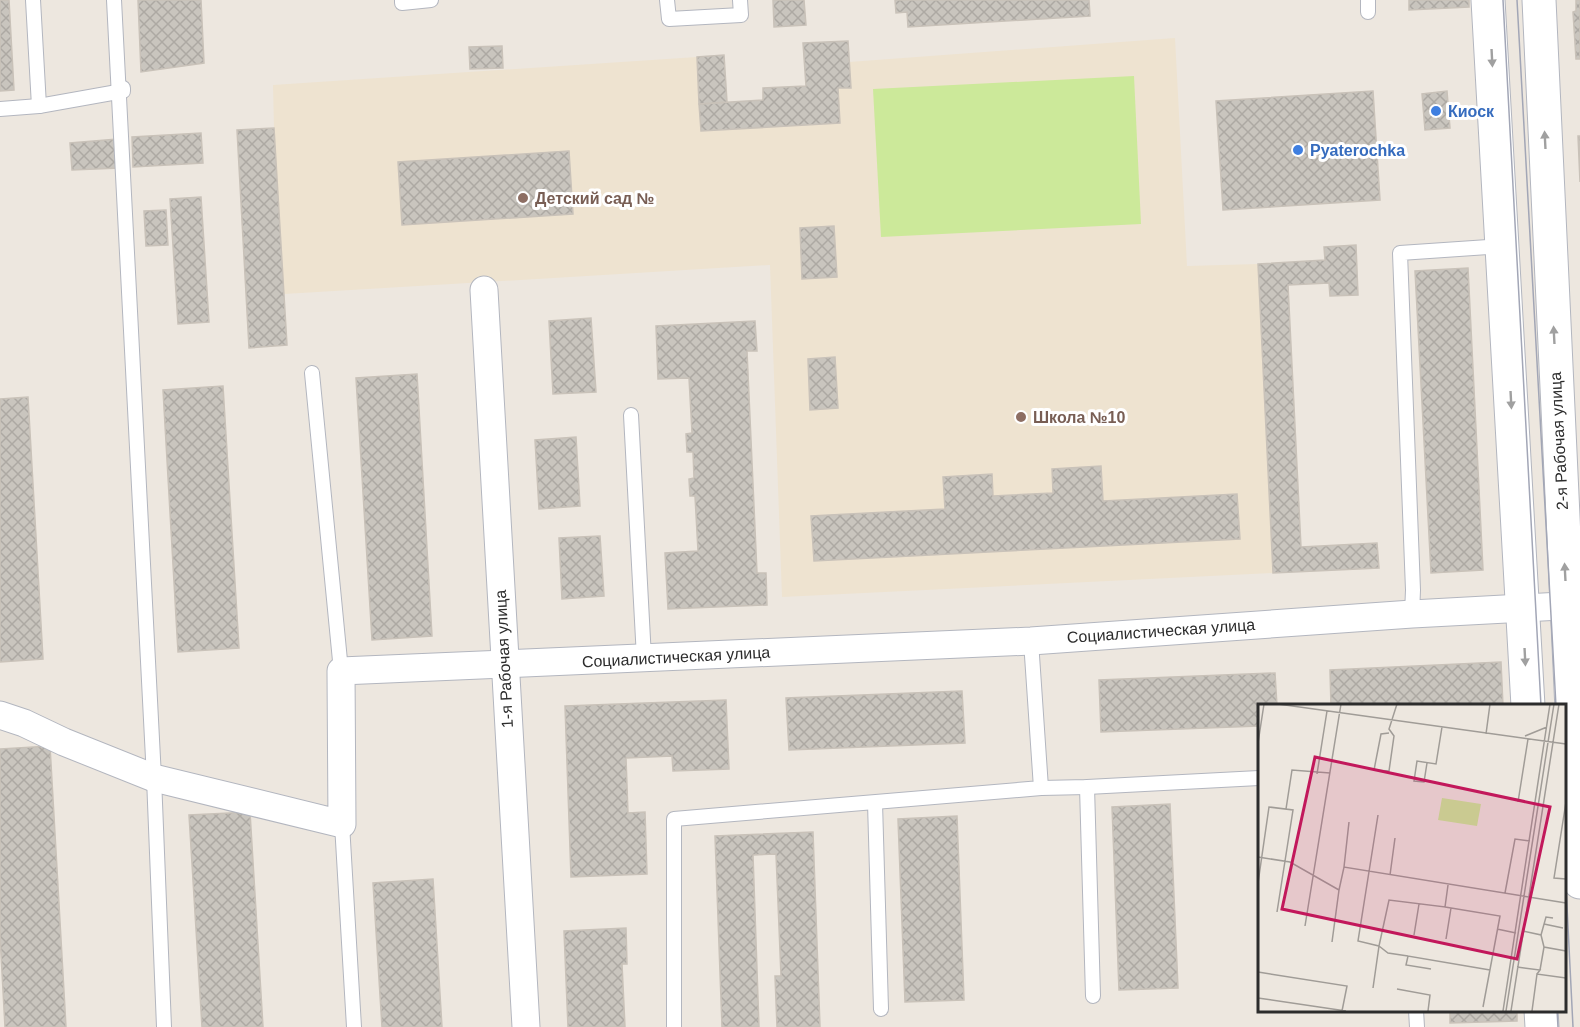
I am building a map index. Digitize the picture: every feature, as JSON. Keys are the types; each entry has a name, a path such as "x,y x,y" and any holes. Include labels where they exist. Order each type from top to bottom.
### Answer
{"main road":[{"path":"1488,0 1528,704"},
{"name":"2-я Рабочая улица","path":"1539,0 1574,605 1580,882"},
{"path":"1541,1012 1542,1027"}],"street":[{"name":"1-я Рабочая улица","path":"484,290 526,1027"},
{"name":"Социалистическая улица","path":"341,671 1031,641 1574,605"},
{"path":"0,715 154,778 342,824 341,671"}],"lane":[{"path":"33,0 39,106"},
{"path":"0,109 39,106 123,91 116,0"},
{"path":"116,0 164,1027"},
{"path":"402,0 402,3 431,0"},
{"path":"668,0 669,19 741,15 740,0"},
{"path":"1412,614 1400,253 1503,246"},
{"path":"312,373 341,671"},
{"path":"631,416 644,658"},
{"path":"1031,641 1041,788"},
{"path":"674,1027 674,819 1041,788 1258,778"},
{"path":"1087,787 1093,996"},
{"path":"875,802 881,1009"},
{"path":"342,824 354,1027"},
{"path":"1416,1012 1417,1027"}],"shaded area":[{"name":"Школа №10","path":"1175,38 1187,266 1258,264 1273,573 782,597 770,265 284,294 273,85 697,57 701,131 839,123 838,88 851,87 849,62"}],"green space":[{"path":"1134,76 1141,224 881,237 873,89"}],"building":[{"path":"0,0 9,0 14,90 0,91"},
{"path":"138,0 201,0 204,63 141,72"},
{"path":"773,0 804,0 806,25 774,27"},
{"path":"895,0 1089,0 1090,16 908,27 907,12 896,13"},
{"path":"1409,0 1469,0 1469,7 1409,10"},
{"path":"1576,0 1580,0 1580,59 1576,59 1573,12 1576,11"},
{"path":"848,41 851,88 838,88 840,123 701,131 699,104 763,100 763,88 806,86 803,43"},
{"path":"502,46 503,68 470,69 469,47"},
{"path":"724,55 727,102 699,104 697,57"},
{"name":"Pyaterochka","path":"1373,91 1380,200 1223,210 1216,101"},
{"name":"Киоск","path":"1447,91 1450,128 1425,130 1422,94"},
{"path":"274,128 287,345 249,348 237,130"},
{"path":"201,133 203,163 133,167 132,137"},
{"path":"1578,136 1580,136 1580,182"},
{"path":"117,139 119,168 72,170 70,143"},
{"path":"569,151 573,214 402,225 398,162"},
{"path":"201,197 209,322 178,324 170,199"},
{"path":"166,210 168,245 146,246 144,211"},
{"path":"834,226 837,277 802,279 800,228"},
{"path":"1356,245 1358,295 1330,296 1329,283 1288,285 1301,547 1377,543 1379,568 1273,573 1258,264 1325,260 1324,247"},
{"path":"1468,268 1483,570 1431,573 1415,271"},
{"path":"591,318 596,392 553,394 549,321"},
{"path":"755,321 757,351 747,351 757,573 766,573 767,605 668,609 665,553 698,551 695,496 690,496 689,479 694,478 693,452 687,452 686,434 692,433 689,378 658,379 656,326"},
{"path":"835,357 838,408 810,410 808,359"},
{"path":"417,374 432,636 372,640 356,378"},
{"path":"223,386 239,648 178,652 163,390"},
{"path":"28,397 43,659 0,662 0,399"},
{"path":"576,437 580,506 539,509 535,440"},
{"path":"1101,466 1103,501 1237,494 1240,539 814,561 811,516 945,509 943,477 992,474 993,496 1053,493 1052,469"},
{"path":"600,536 604,596 562,599 559,538"},
{"path":"1501,662 1503,704 1331,704 1330,670"},
{"path":"1275,673 1277,704 1258,704 1258,726 1101,732 1099,680"},
{"path":"962,691 965,743 789,750 786,698"},
{"path":"726,700 729,769 673,771 672,756 626,758 628,813 645,812 647,874 571,877 565,706"},
{"path":"50,746 66,1027 5,1027 0,936 0,749"},
{"path":"1170,804 1178,988 1119,990 1112,807"},
{"path":"250,812 263,1027 202,1027 189,815"},
{"path":"957,816 964,1000 905,1002 898,819"},
{"path":"813,832 820,1027 777,1027 775,976 781,976 776,854 753,855 759,1027 722,1027 715,836"},
{"path":"433,879 442,1027 382,1027 373,883"},
{"path":"626,928 627,964 622,964 625,1027 568,1027 564,931"},
{"path":"1450,1012 1517,1012 1517,1021 1450,1023"}],"tram line":[{"path":"1503,0 1541,704"},
{"path":"1517,0 1556,704"},
{"path":"1565,866 1573,1027"},
{"path":"1557,1012 1558,1027"}],"place":[{"name":"Киоск","path":"1436,111"},
{"name":"Pyaterochka","path":"1298,150"},
{"name":"Детский сад №","path":"523,198"},
{"name":"Школа №10","path":"1021,417"}]}
